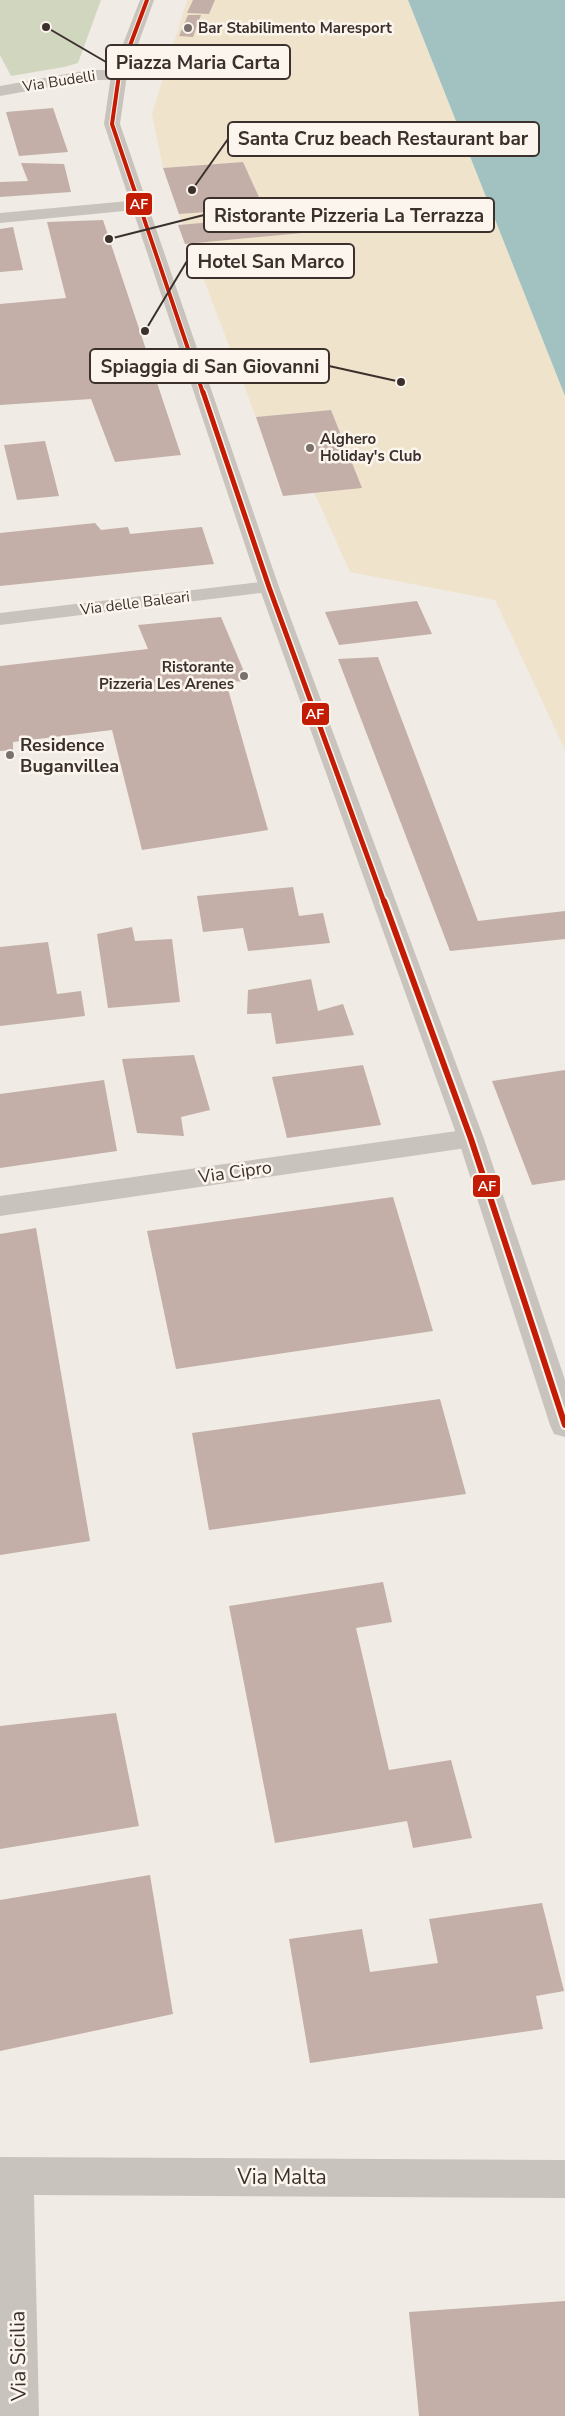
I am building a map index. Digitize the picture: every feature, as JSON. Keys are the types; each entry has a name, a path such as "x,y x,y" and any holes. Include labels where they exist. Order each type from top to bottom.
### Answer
{"street":[{"path":"147,0 119,75 112,124 269,587 471,1139 565,1425"},
{"name":"Via Budelli","path":"0,91 89,75 119,75"},
{"path":"0,218 139,205"},
{"name":"Via delle Baleari","path":"0,619 269,587"},
{"name":"Via Cipro","path":"0,1206 471,1139"},
{"name":"Via Malta","path":"7,2176 565,2179"},
{"name":"Via Sicilia","path":"7,2176 19,2416"}],"green space":[{"path":"0,0 101,0 78,63 11,76 0,55"}],"sand":[{"path":"187,0 408,0 565,396 565,750 495,600 350,572 314,492 361,488 331,410 256,417 179,214 264,207 243,162 163,168 152,114"}],"water":[{"path":"408,0 565,0 565,396"}],"building":[{"path":"193,0 215,0 209,14 187,13"},
{"path":"188,15 201,15 193,37 179,36"},
{"path":"53,108 68,152 19,156 6,112"},
{"path":"243,162 264,208 179,214 163,168"},
{"path":"21,163 64,164 71,192 0,197 0,182 28,181"},
{"path":"294,215 302,233 185,244 178,225"},
{"path":"103,220 181,455 115,462 91,399 0,405 0,304 66,298 47,222"},
{"path":"13,227 23,270 0,272 0,229"},
{"path":"331,410 362,488 283,496 256,417"},
{"path":"45,441 59,496 17,500 4,445"},
{"path":"95,523 101,530 128,527 130,534 202,527 214,564 0,586 0,533"},
{"path":"417,601 432,634 339,645 325,612"},
{"path":"221,617 248,681 226,682 268,830 142,850 112,730 13,742 13,750 0,751 0,666 148,649 138,625"},
{"path":"378,657 478,921 565,911 565,939 450,951 338,659"},
{"path":"293,887 299,916 323,913 330,943 248,951 243,928 203,932 197,896"},
{"path":"132,927 135,941 172,939 180,1002 108,1008 97,934"},
{"path":"48,942 57,994 81,991 85,1016 0,1026 0,947"},
{"path":"311,979 318,1011 343,1004 354,1035 276,1044 271,1013 247,1014 248,990"},
{"path":"194,1055 210,1110 181,1117 184,1136 137,1133 122,1059"},
{"path":"363,1065 381,1125 287,1138 272,1077"},
{"path":"565,1070 565,1180 532,1185 492,1081"},
{"path":"104,1080 117,1151 0,1168 0,1094"},
{"path":"393,1197 433,1331 176,1369 147,1231"},
{"path":"36,1228 90,1541 0,1555 0,1234"},
{"path":"440,1399 466,1494 209,1530 192,1433"},
{"path":"383,1582 392,1622 356,1628 389,1770 451,1760 472,1838 413,1848 407,1821 275,1843 229,1606"},
{"path":"116,1713 139,1826 0,1849 0,1726"},
{"path":"150,1875 173,2014 0,2051 0,1900"},
{"path":"542,1903 564,1991 536,1996 543,2029 310,2063 289,1939 362,1929 370,1972 438,1963 429,1919"},
{"path":"565,2301 565,2416 419,2416 409,2312"}],"transit line":[{"name":"AF","path":"147,0 119,75 112,124 269,587 471,1139 565,1425"}],"place":[{"name":"Piazza Maria Carta","path":"46,27"},
{"name":"Bar Stabilimento Maresport","path":"188,28"},
{"name":"Santa Cruz beach Restaurant bar","path":"192,190"},
{"name":"Ristorante Pizzeria La Terrazza","path":"109,239"},
{"name":"Hotel San Marco","path":"145,331"},
{"name":"Spiaggia di San Giovanni","path":"401,382"},
{"name":"Alghero Holiday's Club","path":"310,448"},
{"name":"Ristorante Pizzeria Les Arenes","path":"244,676"},
{"name":"Residence Buganvillea","path":"10,755"}]}
